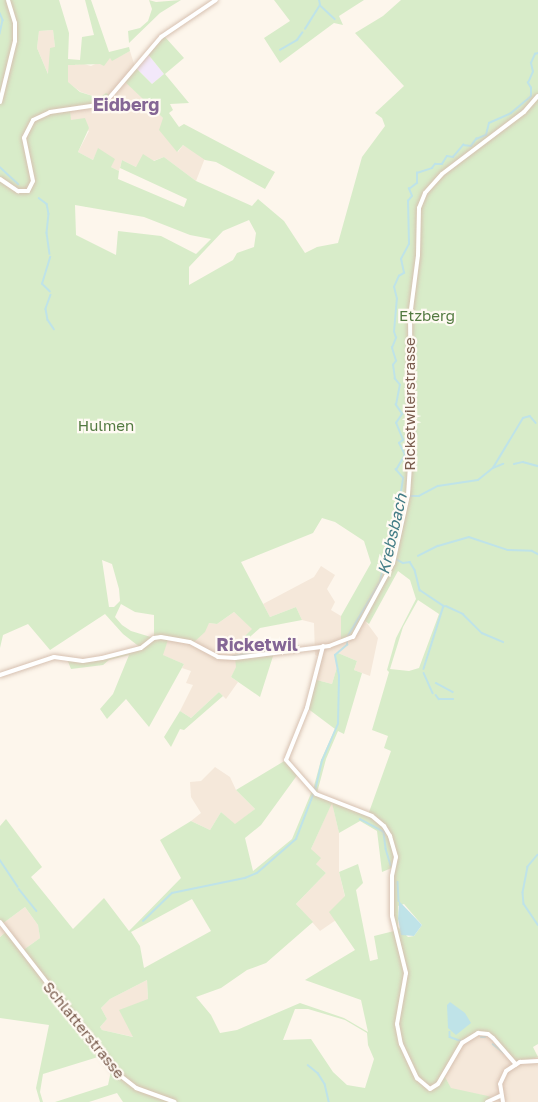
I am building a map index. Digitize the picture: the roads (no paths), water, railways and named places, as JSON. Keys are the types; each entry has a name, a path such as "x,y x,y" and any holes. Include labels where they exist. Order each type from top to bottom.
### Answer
{"street":[{"path":"0,102 15,41 15,23 8,0"},
{"path":"0,179 18,191 28,191 33,182 24,138 33,120 50,112 104,104 161,37 216,0"},
{"name":"Ricketwilerstrasse","path":"0,675 54,657 83,661 102,658 141,648 154,638 161,637 190,642 216,656 227,658 348,641 360,626 387,576 408,495 411,452 410,317 420,238 419,208 434,181 530,108 538,96"},
{"path":"323,646 307,708 286,760 314,793 378,821 387,829 395,851 392,916 406,973 398,1014 398,1034 417,1078 430,1089 438,1084 462,1043 478,1033 488,1034 516,1064"},
{"name":"Schlatterstrasse","path":"0,922 93,1045 125,1080 146,1093 175,1102"},
{"path":"503,1102 500,1096 502,1078 516,1064 538,1061"},
{"path":"488,1102 500,1096"}],"water":[{"path":"399,901 422,925 414,936 401,935 398,919"},
{"path":"450,1002 465,1013 471,1023 456,1035 448,1028 447,1005"}],"waterway":[{"path":"305,29 320,5 319,0"},
{"path":"321,6 335,19"},
{"path":"0,13 3,20 0,34"},
{"path":"280,50 297,40 302,33"},
{"name":"Krebsbach","path":"348,636 380,582 385,559 390,551 390,535 398,521 394,513 400,510 399,505 402,502 400,498 403,478 396,470 405,455 399,443 403,440 396,423 402,414 396,405 400,385 395,379 393,365 396,361 392,348 396,338 394,332 397,299 394,287 399,276 404,273 401,259 409,244 408,201 412,196 409,189 417,183 417,173 432,168 435,164 442,164 447,156 453,157 463,145 471,146 476,139 486,135 489,123 511,113 531,96 528,83 533,72 531,63 535,54 538,53"},
{"path":"0,167 18,184"},
{"path":"39,198 47,204 49,214 47,233 50,254"},
{"path":"50,257 42,284 50,292"},
{"path":"51,295 46,309 48,320 54,329"},
{"path":"410,496 419,496 438,486 478,480 493,468 523,418 530,416 536,423"},
{"path":"514,464 523,462 538,466"},
{"path":"493,468 503,464"},
{"path":"418,556 438,546 469,537 508,550 532,551 538,554"},
{"path":"396,559 403,563 410,562 415,570 420,590 444,606 424,669"},
{"path":"446,606 463,614 482,633 503,642"},
{"name":"Krebsbach","path":"315,791 322,761 338,724 339,676 335,655 347,645 347,641"},
{"path":"233,656 296,647"},
{"path":"424,673 433,693"},
{"path":"436,683 453,692"},
{"path":"436,695 439,699 453,699"},
{"name":"Krebsbach","path":"143,921 172,893 245,878 257,873 296,839 313,795"},
{"path":"360,819 384,832 391,865"},
{"path":"538,855 528,867 523,893 524,904 538,925"},
{"path":"0,860 18,887"},
{"path":"398,882 399,901"},
{"path":"19,889 37,911"},
{"path":"450,1032 450,1037 461,1041"},
{"path":"493,1044 504,1053"},
{"path":"308,1065 318,1073 325,1084 329,1102"}],"district":[{"name":"Eidberg","path":"126,104"},
{"name":"Ricketwil","path":"257,644"}],"park label":[{"name":"Etzberg","path":"427,316"},
{"name":"Hulmen","path":"106,426"}]}
